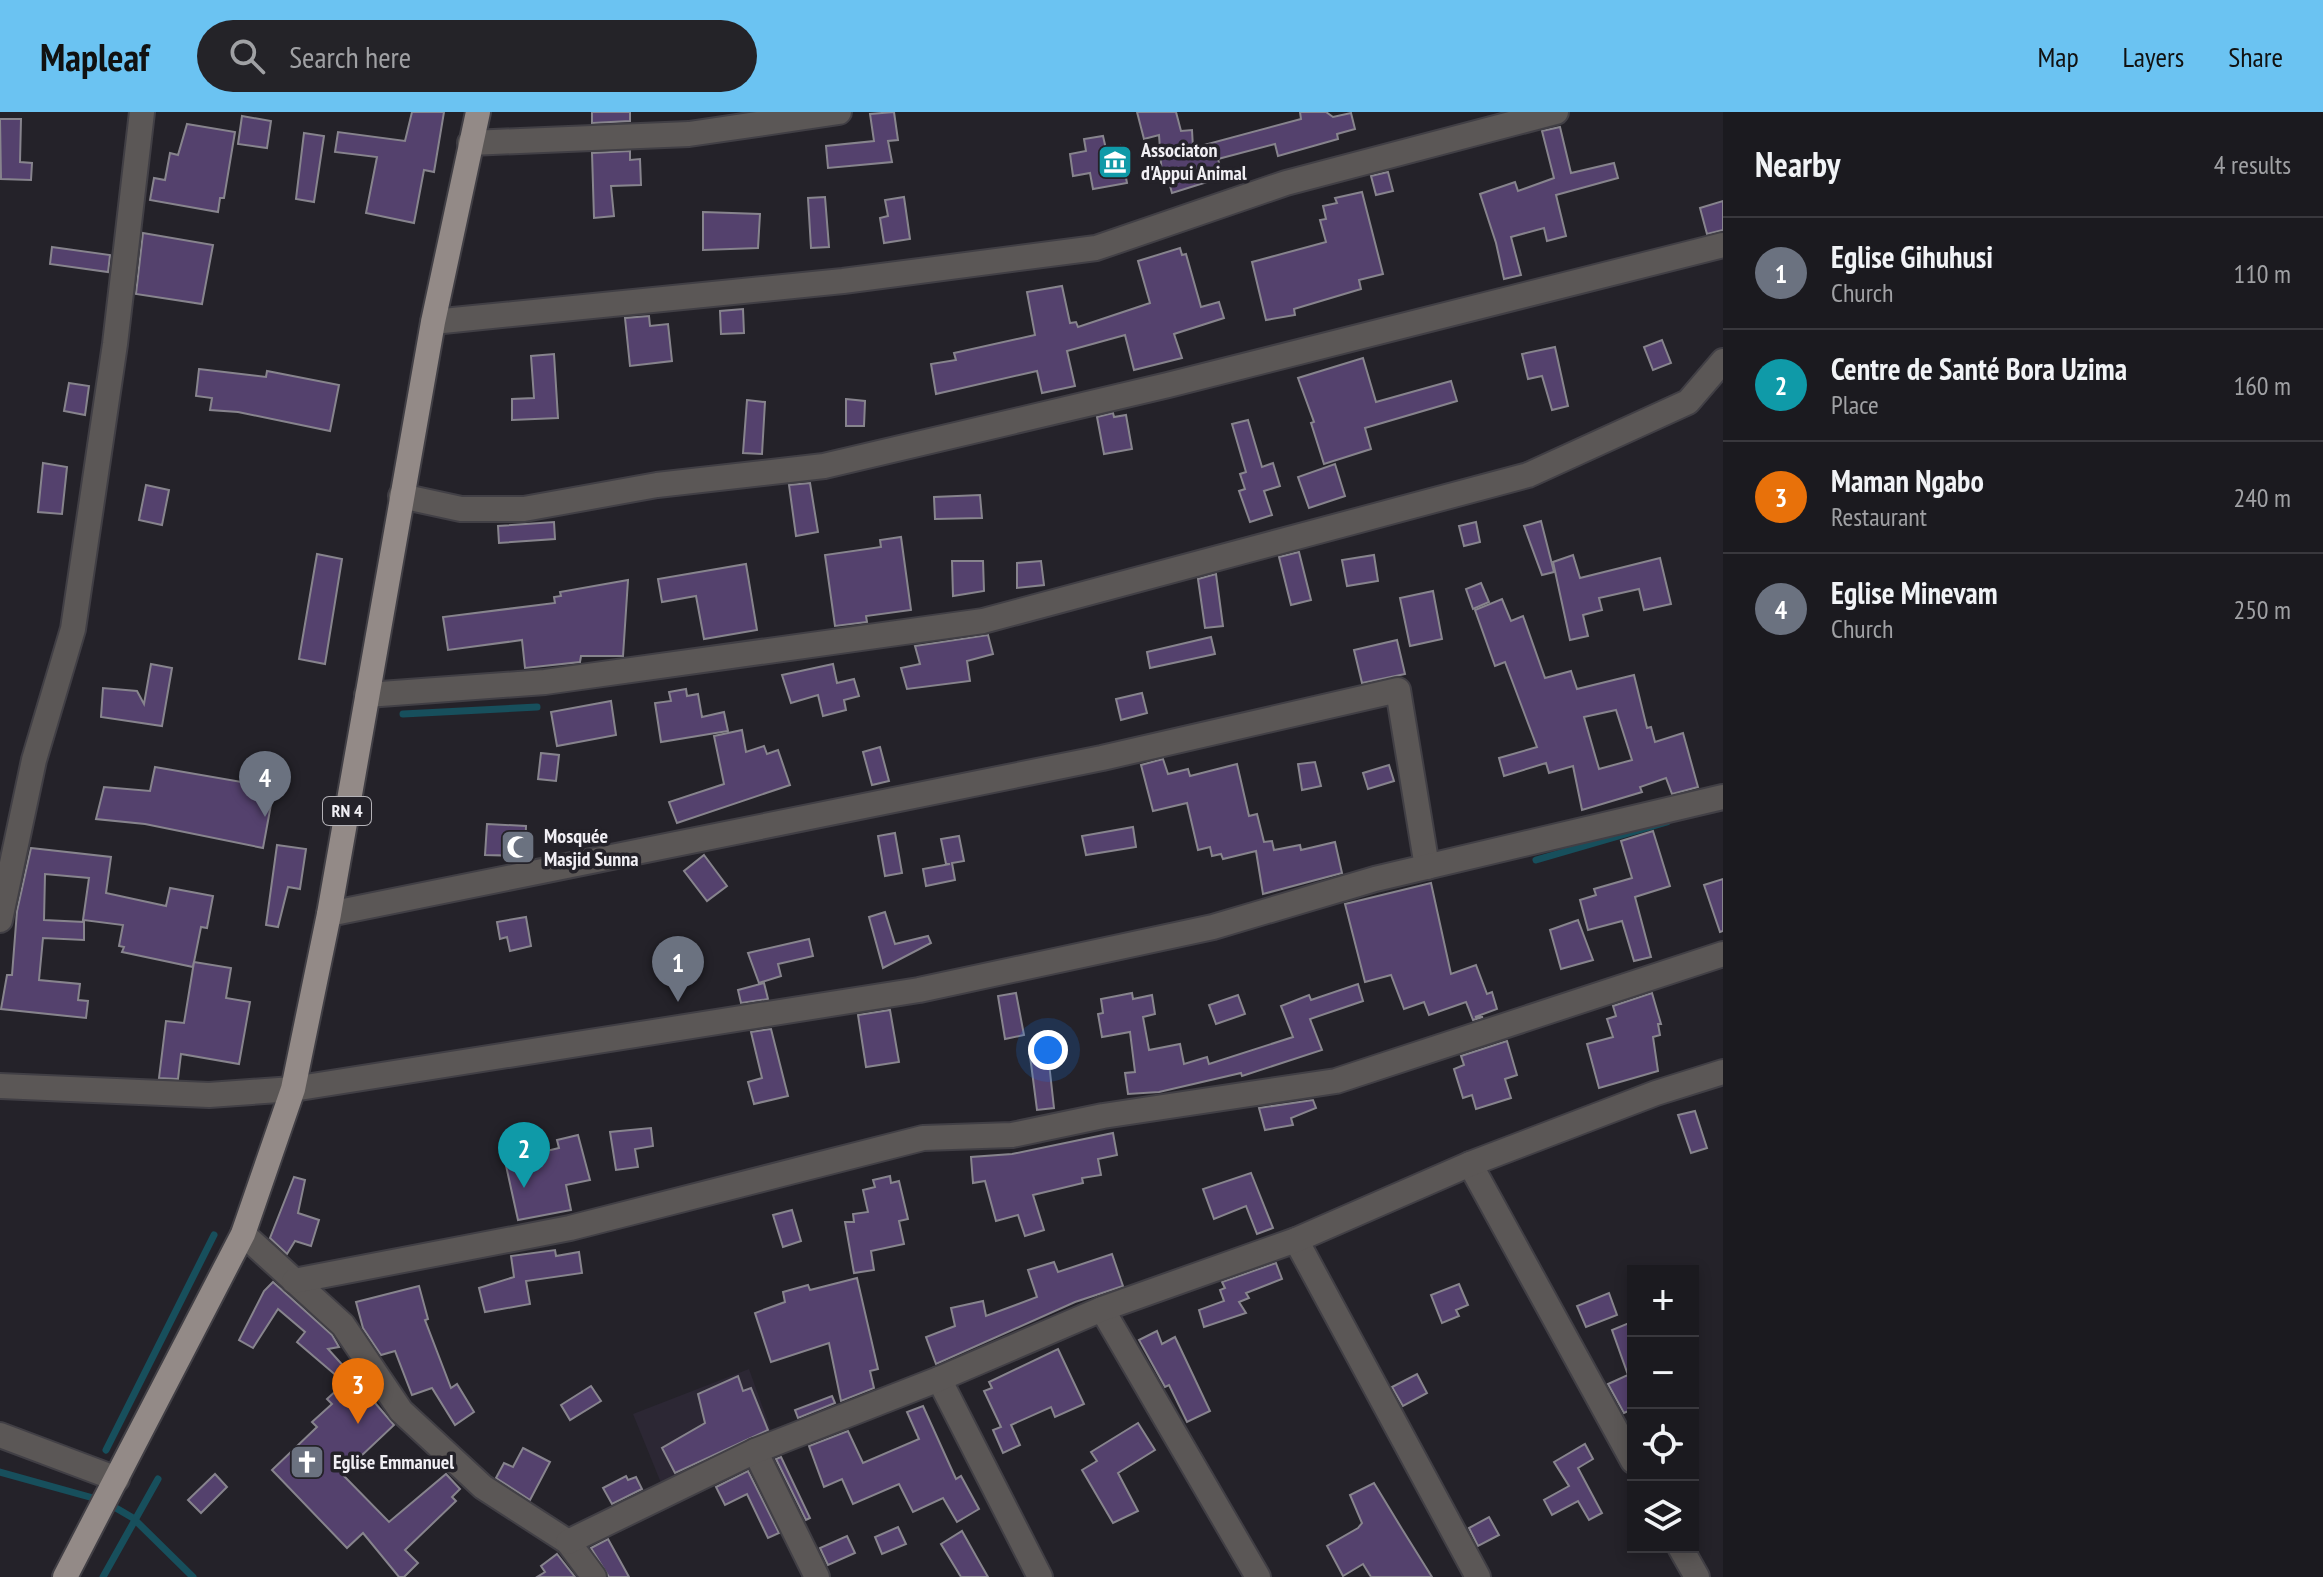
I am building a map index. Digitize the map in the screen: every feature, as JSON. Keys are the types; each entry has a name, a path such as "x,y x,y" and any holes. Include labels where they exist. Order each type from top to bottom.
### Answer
{"main road":[{"name":"RN 4","path":"65,1577 243,1234 293,1089 329,914 433,322 478,112"}],"street":[{"path":"0,920 34,760 73,629 115,344 142,112"},
{"path":"470,143 689,134 839,112"},
{"path":"433,322 843,281 1096,248 1286,183 1556,112"},
{"path":"401,496 461,509 524,509 657,485 824,466 1168,385 1723,245"},
{"path":"367,695 545,682 983,621 1528,475 1688,402 1723,361"},
{"path":"329,914 1102,758 1398,690 1427,867"},
{"path":"0,1086 209,1095 293,1089 919,990 1213,927 1427,867 1723,797"},
{"path":"294,1281 570,1228 923,1138 1012,1135 1103,1116 1336,1081 1723,954"},
{"path":"568,1542 755,1451 939,1379 1102,1309 1296,1240 1470,1164 1656,1093 1723,1072"},
{"path":"1470,1164 1627,1450"},
{"path":"243,1234 343,1325 401,1411 483,1487 568,1542 594,1577"},
{"path":"1296,1240 1478,1577"},
{"path":"1102,1309 1258,1577"},
{"path":"939,1379 1040,1577"},
{"path":"0,1435 117,1479"},
{"path":"755,1451 817,1577"},
{"path":"1683,1553 1697,1577"}],"shaded area":[{"path":"749,1369 773,1436 661,1483 633,1414"}],"building":[{"path":"412,112 444,112 434,172 424,170 414,223 366,213 377,157 335,152 338,132 405,141"},
{"path":"592,112 630,112 630,121 592,123"},
{"path":"894,112 898,140 888,141 892,162 828,168 826,146 874,141 870,114"},
{"path":"1137,112 1176,112 1181,131 1192,130 1193,148 1301,119 1300,112 1326,112 1333,117 1351,113 1355,129 1337,134 1338,139 1278,156 1275,144 1218,159 1223,177 1172,193 1167,175 1162,176 1159,135 1144,139"},
{"path":"242,116 271,121 267,148 238,144"},
{"path":"0,119 21,119 20,162 32,163 31,180 1,179"},
{"path":"187,124 235,132 224,198 220,198 218,212 150,200 154,178 165,180 170,153 178,155"},
{"path":"1560,127 1571,173 1614,163 1618,178 1556,195 1566,236 1547,241 1544,228 1511,237 1521,275 1504,279 1480,194 1515,182 1518,191 1554,178 1542,131"},
{"path":"304,133 324,136 314,202 296,199"},
{"path":"1103,136 1106,149 1120,146 1127,183 1093,189 1090,173 1073,176 1070,154 1086,151 1084,139"},
{"path":"630,151 630,160 640,159 641,185 611,186 614,216 594,218 592,153"},
{"path":"1388,172 1393,191 1376,195 1371,176"},
{"path":"1362,192 1383,274 1359,280 1361,289 1294,309 1295,315 1266,320 1252,262 1326,242 1320,220 1326,219 1323,206 1337,203 1335,198"},
{"path":"825,197 829,247 811,248 808,198"},
{"path":"904,197 910,239 884,243 880,218 888,216 885,200"},
{"path":"1723,201 1723,230 1707,234 1700,208"},
{"path":"703,212 760,214 758,248 703,250"},
{"path":"143,233 213,245 202,304 136,294"},
{"path":"52,247 110,255 108,272 50,264"},
{"path":"1180,248 1182,255 1186,254 1201,307 1219,302 1224,318 1174,334 1182,358 1134,370 1125,335 1067,351 1075,386 1042,393 1037,371 936,394 931,364 956,360 954,353 1035,335 1027,292 1062,286 1070,323 1076,322 1078,327 1150,303 1138,261"},
{"path":"743,309 744,333 721,334 720,311"},
{"path":"649,316 650,326 668,324 672,361 630,366 625,318"},
{"path":"1662,340 1671,363 1653,370 1644,347"},
{"path":"1555,347 1568,406 1552,410 1542,376 1528,379 1522,354"},
{"path":"554,354 558,418 512,420 512,399 534,398 531,356"},
{"path":"1363,358 1376,402 1451,381 1457,401 1365,428 1371,449 1324,464 1311,423 1314,422 1298,378"},
{"path":"199,369 266,377 267,371 339,385 330,431 238,412 210,410 212,398 196,396"},
{"path":"69,383 89,386 85,415 64,411"},
{"path":"846,399 865,401 864,426 846,426"},
{"path":"747,400 765,402 762,454 743,453"},
{"path":"1113,413 1114,417 1126,415 1132,449 1104,454 1097,417"},
{"path":"1248,420 1262,467 1273,463 1280,486 1264,491 1272,515 1250,522 1239,491 1245,489 1240,474 1246,472 1232,424"},
{"path":"43,463 67,467 62,514 38,512"},
{"path":"1335,464 1345,496 1309,508 1298,477"},
{"path":"810,483 818,532 796,536 789,485"},
{"path":"146,485 169,490 162,525 139,520"},
{"path":"980,495 982,518 935,519 934,497"},
{"path":"1541,521 1554,572 1542,575 1524,526"},
{"path":"554,522 555,539 499,543 498,526"},
{"path":"1476,522 1480,542 1464,546 1459,526"},
{"path":"901,537 911,610 866,616 867,622 835,626 825,555 881,547 880,540"},
{"path":"1299,552 1311,600 1291,605 1279,557"},
{"path":"317,554 342,559 325,664 299,659"},
{"path":"1374,555 1378,581 1347,586 1342,560"},
{"path":"1573,555 1580,578 1660,558 1671,604 1644,610 1639,589 1599,598 1602,610 1583,615 1588,636 1570,640 1553,562"},
{"path":"952,561 983,561 984,591 953,596"},
{"path":"1041,561 1044,585 1017,588 1017,563"},
{"path":"746,564 757,630 704,639 696,596 662,602 658,579"},
{"path":"1216,574 1223,626 1205,628 1198,579"},
{"path":"628,580 623,656 581,656 580,662 525,668 522,640 448,650 443,617 555,603 554,597 561,596 560,592"},
{"path":"1481,583 1489,602 1473,609 1466,589"},
{"path":"1433,591 1442,639 1410,646 1400,598"},
{"path":"1502,599 1511,621 1523,616 1545,678 1571,671 1577,689 1634,675 1647,728 1651,727 1655,742 1683,733 1698,787 1672,794 1666,778 1640,787 1642,792 1582,810 1573,766 1549,773 1546,763 1504,776 1499,758 1537,747 1505,662 1495,666 1475,610","holes":["1616,710 1632,760 1599,769 1584,717"]},
{"path":"988,635 993,654 967,661 970,681 907,689 901,668 920,664 915,646"},
{"path":"1211,637 1215,654 1150,668 1147,652"},
{"path":"1397,640 1405,674 1362,683 1354,650"},
{"path":"151,664 172,668 162,726 101,717 103,688 137,691 144,704"},
{"path":"833,664 837,683 854,679 859,696 844,700 846,710 823,716 818,695 791,703 782,675"},
{"path":"686,689 687,696 698,694 702,717 724,712 728,731 661,742 655,703 671,701 669,692"},
{"path":"1142,693 1147,713 1121,720 1116,699"},
{"path":"611,701 616,735 557,746 551,712"},
{"path":"742,730 746,752 764,746 767,754 778,750 790,785 677,823 669,802 724,784 714,736"},
{"path":"880,747 889,781 872,785 863,752"},
{"path":"541,753 559,755 556,781 538,779"},
{"path":"1163,759 1168,774 1188,769 1190,776 1237,764 1249,816 1257,814 1264,842 1272,841 1274,850 1300,845 1301,850 1335,842 1342,873 1263,894 1256,851 1223,859 1221,854 1212,856 1210,847 1198,850 1187,803 1153,811 1141,765"},
{"path":"1315,762 1321,786 1302,790 1298,764"},
{"path":"1389,765 1394,781 1368,789 1363,773"},
{"path":"155,767 259,785 257,796 272,799 263,848 145,824 96,819 104,787 150,791"},
{"path":"487,824 526,826 525,856 485,855"},
{"path":"1133,827 1136,847 1086,855 1082,836"},
{"path":"1653,831 1670,886 1635,897 1651,957 1634,961 1622,921 1588,930 1580,900 1596,895 1594,889 1632,878 1621,841"},
{"path":"895,833 902,873 885,876 878,836"},
{"path":"959,836 964,861 952,863 955,880 926,886 923,869 950,864 946,864 941,839"},
{"path":"277,845 306,849 300,889 288,887 278,927 266,925"},
{"path":"31,848 111,857 106,893 166,906 170,888 213,896 207,928 201,927 193,967 122,952 124,947 119,946 123,925 83,920 89,878 45,874 44,920 84,922 84,940 43,938 39,980 80,984 78,1000 88,1001 86,1018 1,1009 7,975 12,975 17,911"},
{"path":"704,855 727,886 707,901 684,871"},
{"path":"1723,879 1723,931 1720,932 1704,885"},
{"path":"1431,883 1451,974 1476,965 1487,994 1492,992 1497,1009 1475,1017 1483,1017 1473,1020 1466,1002 1429,1015 1424,1002 1404,1009 1391,975 1365,982 1345,904"},
{"path":"885,912 895,944 928,936 931,943 883,968 869,917"},
{"path":"526,917 531,946 510,951 507,937 500,939 497,922"},
{"path":"1578,920 1593,960 1561,969 1550,930"},
{"path":"809,939 813,956 778,964 781,976 759,983 748,953"},
{"path":"194,962 231,968 226,998 250,1002 239,1064 181,1054 178,1079 159,1078 166,1021 184,1023"},
{"path":"764,983 768,999 741,1003 738,990"},
{"path":"1358,984 1363,1001 1310,1019 1322,1050 1242,1076 1241,1073 1159,1092 1128,1094 1125,1073 1135,1072 1130,1032 1102,1037 1098,1014 1103,1013 1101,999 1132,993 1133,999 1152,995 1155,1014 1143,1017 1149,1050 1180,1044 1184,1064 1207,1057 1209,1064 1293,1037 1281,1006 1309,995 1311,1000"},
{"path":"1016,993 1024,1035 1005,1039 998,996"},
{"path":"1652,993 1661,1024 1658,1024 1660,1035 1653,1037 1658,1071 1599,1088 1587,1044 1613,1037 1607,1019 1616,1016 1613,1006"},
{"path":"1238,995 1245,1014 1216,1024 1209,1005"},
{"path":"890,1010 899,1062 866,1067 858,1015"},
{"path":"771,1029 788,1096 754,1104 748,1082 762,1078 751,1032"},
{"path":"1507,1041 1517,1075 1505,1079 1511,1098 1476,1109 1472,1095 1463,1098 1454,1069 1464,1065 1461,1056"},
{"path":"1047,1045 1054,1108 1037,1110 1029,1048"},
{"path":"1313,1100 1316,1108 1291,1118 1293,1125 1265,1130 1259,1108"},
{"path":"1695,1111 1707,1148 1691,1153 1678,1115"},
{"path":"651,1128 653,1146 635,1149 638,1167 616,1170 610,1132"},
{"path":"1113,1133 1117,1155 1098,1159 1101,1175 1082,1178 1083,1183 1033,1195 1044,1230 1025,1236 1018,1215 996,1221 985,1181 973,1183 971,1157 1012,1154"},
{"path":"578,1135 590,1180 566,1185 571,1210 518,1220 505,1161 559,1148 557,1140"},
{"path":"1251,1173 1273,1228 1257,1234 1246,1206 1214,1219 1203,1189"},
{"path":"890,1176 891,1183 899,1181 908,1219 899,1221 904,1244 871,1251 874,1270 854,1273 845,1222 854,1222 853,1214 868,1212 863,1190 875,1187 873,1180"},
{"path":"294,1177 305,1180 298,1213 319,1220 311,1246 295,1241 287,1254 270,1238"},
{"path":"792,1210 801,1241 783,1247 773,1215"},
{"path":"555,1250 556,1256 579,1252 582,1273 526,1281 530,1304 485,1312 479,1288 514,1277 511,1256"},
{"path":"1112,1254 1123,1286 1075,1302 936,1364 926,1337 955,1326 951,1308 983,1301 986,1316 1037,1297 1028,1270 1054,1262 1058,1272"},
{"path":"1276,1263 1282,1279 1246,1293 1249,1298 1239,1302 1246,1313 1204,1327 1199,1310 1224,1301 1220,1290 1225,1288 1222,1282"},
{"path":"857,1278 878,1369 870,1371 874,1388 841,1401 829,1343 771,1362 755,1313 785,1302 783,1292 808,1285 810,1290"},
{"path":"273,1282 332,1335 339,1347 328,1349 347,1370 339,1378 297,1342 305,1332 278,1309 253,1348 239,1340 264,1291"},
{"path":"1459,1284 1468,1305 1456,1310 1459,1316 1442,1323 1431,1295"},
{"path":"419,1286 428,1319 425,1320 451,1388 457,1384 474,1412 455,1425 432,1388 412,1395 395,1351 381,1355 363,1328 356,1302"},
{"path":"1609,1293 1617,1315 1586,1327 1577,1306"},
{"path":"1627,1324 1627,1372 1612,1330"},
{"path":"1157,1331 1162,1344 1175,1337 1210,1411 1187,1422 1169,1385 1165,1387 1139,1340"},
{"path":"1058,1349 1084,1404 1055,1417 1051,1407 1011,1425 1020,1445 1003,1453 993,1430 1001,1427 984,1391 992,1388 989,1382"},
{"path":"1417,1374 1427,1393 1403,1406 1392,1387"},
{"path":"1627,1375 1627,1412 1624,1413 1608,1384"},
{"path":"352,1376 394,1425 342,1474 389,1522 446,1474 460,1489 452,1497 456,1501 405,1550 418,1563 404,1577 399,1577 363,1533 347,1548 272,1470 317,1427 312,1422 332,1404 327,1399"},
{"path":"738,1376 743,1391 751,1388 768,1430 675,1473 662,1448 705,1423 698,1394"},
{"path":"591,1386 601,1401 570,1420 561,1405"},
{"path":"832,1396 835,1403 798,1418 795,1410"},
{"path":"923,1406 956,1479 961,1476 979,1509 957,1522 943,1498 913,1512 899,1484 853,1504 842,1479 824,1487 809,1446 848,1431 863,1463 919,1439 907,1412"},
{"path":"1138,1423 1155,1450 1118,1473 1138,1511 1113,1523 1082,1470 1097,1461 1091,1452"},
{"path":"1585,1444 1593,1459 1578,1468 1602,1513 1589,1520 1578,1501 1552,1515 1544,1500 1569,1486 1554,1462"},
{"path":"523,1448 550,1462 530,1500 496,1478 504,1463 513,1467"},
{"path":"781,1457 810,1518 806,1520 776,1459"},
{"path":"748,1471 779,1533 768,1538 747,1494 725,1505 716,1487"},
{"path":"215,1474 227,1487 201,1513 188,1500"},
{"path":"626,1476 628,1480 636,1477 642,1489 612,1504 603,1488"},
{"path":"1374,1483 1432,1577 1371,1577 1363,1564 1343,1576 1327,1546 1362,1523 1350,1495"},
{"path":"1489,1517 1499,1535 1478,1546 1469,1528"},
{"path":"898,1527 906,1544 882,1554 875,1537"},
{"path":"962,1531 988,1577 961,1577 941,1544"},
{"path":"847,1536 855,1553 828,1565 820,1548"},
{"path":"608,1539 629,1577 609,1577 591,1548"},
{"path":"557,1554 575,1577 537,1577 545,1572 541,1566"}],"waterway":[{"path":"403,714 537,707"},
{"path":"1536,860 1667,822"},
{"path":"106,1450 214,1235"},
{"path":"0,1472 104,1501 133,1518 193,1577"},
{"path":"103,1577 158,1479"}],"place":[{"name":"Associaton d'Appui Animal","path":"1115,162"},
{"name":"Eglise Minevam","path":"265,817"},
{"name":"Mosquée Masjid Sunna","path":"518,847"},
{"name":"Eglise Gihuhusi","path":"678,1002"},
{"name":"Centre de Santé Bora Uzima","path":"524,1188"},
{"name":"Maman Ngabo","path":"358,1424"},
{"name":"Eglise Emmanuel","path":"307,1462"}]}
